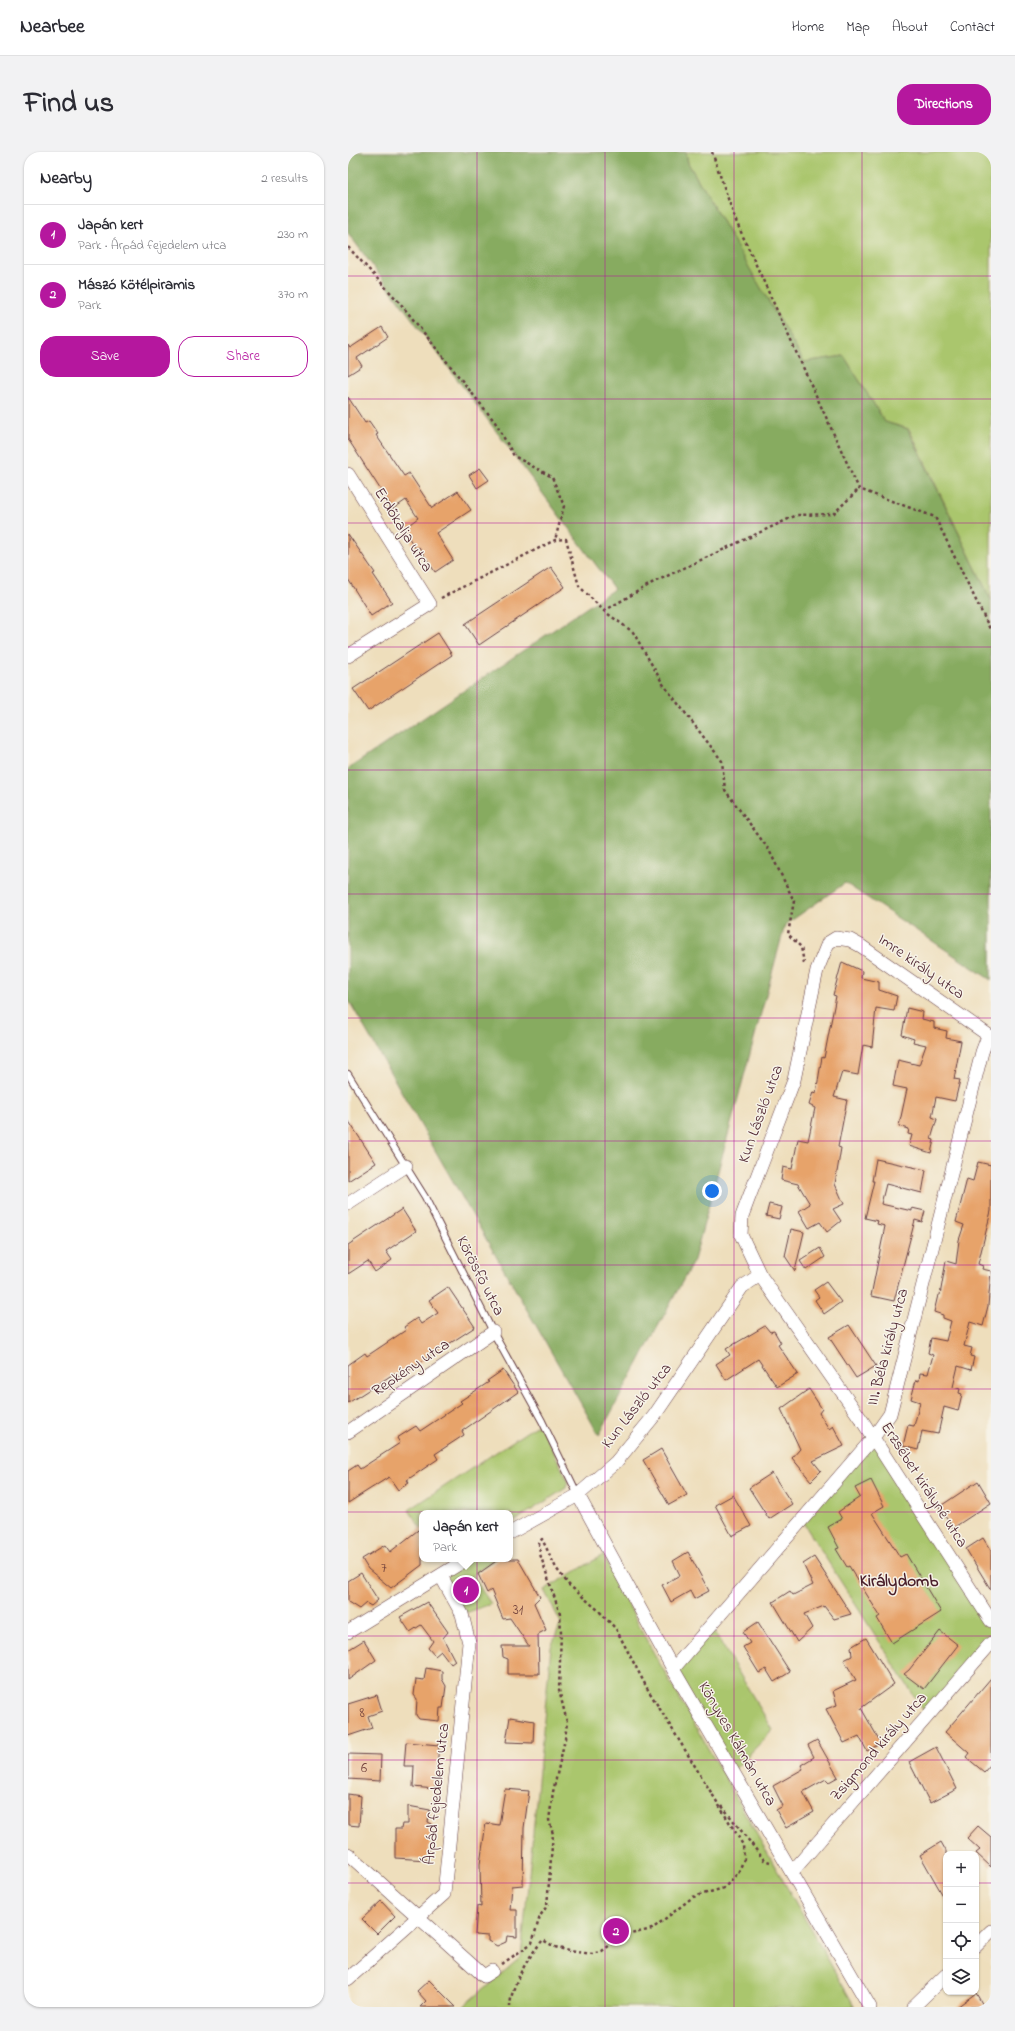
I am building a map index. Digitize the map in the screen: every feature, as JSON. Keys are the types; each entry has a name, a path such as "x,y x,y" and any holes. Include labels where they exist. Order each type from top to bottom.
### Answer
{"street":[{"name":"Erdőkalja utca","path":"348,474 430,604"},
{"path":"348,656 430,604"},
{"name":"Imre király utca","path":"828,943 836,938 850,940 862,946 990,1037"},
{"name":"Kun László utca","path":"748,1249 741,1235 742,1216 794,1080 817,970 828,943"},
{"name":"III. Béla király utca","path":"674,1669 873,1438 890,1414 976,1075 990,1037"},
{"path":"348,1204 406,1166"},
{"name":"Erzsébet királyné utca","path":"748,1249 760,1275 873,1438 991,1621"},
{"name":"Kun László utca","path":"513,1531 578,1495 616,1462 654,1416 742,1287 760,1275"},
{"name":"Repkény utca","path":"348,1432 493,1332"},
{"name":"Könyves Kálmán utca","path":"578,1495 674,1669 870,2007"},
{"path":"348,1632 462,1562"},
{"name":"Árpád fejedelem utca","path":"348,1979 419,1918 444,1894 470,1643 462,1614 441,1576"},
{"name":"Zsigmond király utca","path":"792,1872 991,1643"},
{"path":"348,1854 484,1976 492,1971"},
{"path":"979,1943 991,1931"},
{"path":"913,2007 943,1978"}],"lane":[{"name":"Körösfő utca","path":"348,1074 425,1197 493,1332 542,1421 578,1495"}],"path":[{"path":"712,152 735,219 859,489 934,517 991,631"},
{"path":"348,247 400,302 495,422 514,456 552,477 564,506 556,540"},
{"path":"604,611 652,583 797,515 833,514 859,489"},
{"path":"430,604 556,540 566,539 579,586 604,611 633,632 663,684 722,762 725,790 769,850 794,901 788,934 801,947 804,963 817,970"},
{"path":"492,1971 532,1942 540,1916 547,1906 553,1834 549,1820 567,1722 559,1690 561,1632 560,1614 540,1554 539,1543 542,1539 556,1568 569,1585 616,1629 647,1688 717,1799 743,1845 744,1859 738,1873 724,1888 693,1897 652,1929 622,1936 602,1951 594,1954 569,1951 555,1947 543,1940 533,1952 513,1988 510,2007"},
{"path":"717,1799 764,1860 773,1863 785,1860"}],"green space":[{"path":"348,152 686,152 688,163 804,362 844,356 885,422 908,429 991,600 991,980 845,883 785,925 694,1260 599,1435 348,999 348,769 614,589 348,233"},
{"path":"686,152 991,152 991,600 909,429 885,422 844,356 804,362 688,163"},
{"path":"540,1424 568,1481 566,1488 513,1522 513,1510 419,1510 419,1525 409,1510"},
{"path":"873,1439 991,1621 991,1643 927,1716 802,1521"},
{"path":"603,1555 647,1641 855,2007 463,2007 521,1957 551,1647 561,1623 544,1590"},
{"path":"462,1562 491,1562 472,1575 491,1604 462,1614 441,1576"},
{"path":"711,1626 773,1730 733,1771 673,1669"}],"building":[{"path":"382,327 388,337 357,358 362,366 348,375 348,345 350,348"},
{"path":"348,397 365,423 369,421 378,434 376,435 404,476 409,473 432,508 458,491 471,510 436,533 453,560 435,572 419,547 416,549 403,529 418,518 406,500 393,509 348,439"},
{"path":"480,468 489,480 477,488 469,475"},
{"path":"348,534 375,573 373,574 392,602 371,616 348,579"},
{"path":"551,567 565,587 479,645 465,624"},
{"path":"438,633 452,655 368,711 353,689"},
{"path":"842,962 862,971 861,978 879,982 879,990 897,996 894,1011 876,1008 872,1047 863,1045 858,1075 842,1072 834,1097 847,1100 838,1147 841,1148 835,1184 844,1204 833,1209 841,1221 827,1232 820,1222 809,1228 799,1211 810,1204 798,1184 781,1180 783,1167 792,1169 798,1139 808,1141 815,1108 809,1105 813,1092 816,1093 822,1057 824,1058 836,996 833,995"},
{"path":"907,1008 923,1012 922,1019 934,1022 934,1028 947,1031 946,1038 961,1041 954,1079 960,1080 955,1101 936,1097 932,1117 937,1119 931,1139 934,1140 931,1153 909,1146 912,1135 908,1134 909,1129 899,1126 907,1089 893,1086 898,1060 919,1065 926,1045 913,1042 914,1039 902,1035"},
{"path":"348,1120 376,1163 348,1181"},
{"path":"876,1159 926,1170 922,1193 886,1184 881,1204 912,1211 912,1208 925,1211 922,1222 915,1220 894,1301 871,1296 885,1226 877,1224 878,1221 865,1218 874,1181 872,1181"},
{"path":"978,1162 991,1165 991,1211 978,1264 983,1266 982,1269 991,1271 988,1306 983,1326 970,1322 964,1346 972,1348 970,1356 974,1357 971,1370 958,1366 953,1387 960,1389 959,1393 962,1394 958,1411 944,1407 938,1434 922,1431 918,1450 903,1446 908,1425 914,1426 920,1402 911,1399 916,1380 919,1381 920,1373 928,1374 933,1355 928,1353 931,1338 946,1341 951,1321 943,1318 943,1315 934,1312 938,1295 940,1295 946,1261 956,1264 959,1240 964,1225 956,1222 967,1179 973,1181"},
{"path":"769,1204 782,1207 779,1219 766,1216"},
{"path":"402,1209 416,1231 386,1251 392,1260 375,1272 368,1261 348,1274 348,1245"},
{"path":"791,1229 804,1232 795,1271 785,1256"},
{"path":"820,1248 825,1257 806,1270 800,1261"},
{"path":"826,1282 841,1302 824,1314 815,1300 819,1297 814,1290"},
{"path":"448,1287 475,1327 398,1377 395,1373 348,1403 348,1365 365,1353 367,1356 406,1330 404,1327 417,1318 421,1324 438,1313 429,1300"},
{"path":"849,1325 876,1366 856,1378 829,1337"},
{"path":"765,1326 770,1332 774,1331 781,1343 778,1345 798,1374 777,1387 758,1359 726,1380 716,1364 730,1355 726,1349"},
{"path":"503,1370 518,1392 462,1431 464,1435 435,1454 438,1459 407,1480 409,1483 398,1490 389,1477 348,1503 348,1471 357,1465 360,1469 400,1443 397,1438 416,1426 420,1431 462,1403 460,1401 489,1382 487,1381"},
{"path":"809,1389 822,1409 819,1413 829,1429 833,1426 844,1446 813,1461 821,1471 811,1481 792,1458 800,1449 781,1409"},
{"path":"661,1449 687,1495 669,1505 643,1460"},
{"path":"772,1473 792,1504 769,1519 749,1488"},
{"path":"871,1480 884,1506 872,1513 900,1557 906,1554 941,1612 892,1643 877,1618 880,1616 849,1566 847,1567 836,1549 839,1548 828,1527 842,1519 838,1512 860,1497 855,1488"},
{"path":"978,1481 991,1503 953,1528 939,1507"},
{"path":"733,1495 751,1526 732,1536 715,1505"},
{"path":"419,1529 419,1562 422,1562 422,1565 391,1588 368,1569 362,1559 385,1545 390,1552"},
{"path":"983,1538 991,1551 991,1590 966,1549"},
{"path":"688,1552 709,1591 694,1599 690,1591 671,1602 662,1585 680,1575 673,1561"},
{"path":"814,1557 851,1614 834,1619 824,1606 804,1614 812,1628 797,1642 773,1602 790,1591 793,1595 813,1585 803,1564"},
{"path":"513,1559 518,1559 540,1597 534,1603 546,1630 538,1634 539,1674 508,1674 508,1659 503,1657 502,1646 529,1646 510,1618 503,1619 491,1590 487,1593 478,1574 495,1562 513,1562"},
{"path":"361,1573 378,1600 371,1606 366,1603 359,1609 348,1602 348,1581"},
{"path":"427,1602 448,1632 443,1638 455,1661 451,1664 441,1651 435,1656 428,1648 433,1641 421,1625 410,1632 400,1617"},
{"path":"758,1622 790,1672 774,1682 766,1669 759,1673 743,1647 750,1643 743,1632"},
{"path":"940,1631 958,1645 924,1689 904,1674 909,1670"},
{"path":"866,1638 894,1684 861,1708 881,1743 867,1751 859,1736 844,1743 826,1709 837,1705 833,1691 856,1680 844,1660 852,1656 851,1647"},
{"path":"364,1640 376,1660 348,1680 348,1650"},
{"path":"426,1668 442,1671 442,1679 446,1686 443,1708 440,1708 439,1721 419,1719 416,1715 417,1699 414,1695 416,1679 424,1680"},
{"path":"991,1678 991,1764 984,1772 966,1757 969,1753 945,1732"},
{"path":"377,1695 382,1711 368,1716 372,1728 348,1736 348,1704"},
{"path":"510,1717 534,1721 533,1743 506,1742"},
{"path":"817,1740 838,1777 829,1782 826,1779 803,1792 814,1812 786,1828 776,1810 783,1806 773,1786 803,1769 801,1765 814,1757 808,1745"},
{"path":"406,1742 439,1745 435,1789 413,1787 414,1766 404,1766"},
{"path":"936,1747 957,1789 930,1803 909,1762"},
{"path":"348,1754 381,1755 380,1781 348,1779"},
{"path":"505,1789 529,1791 524,1828 523,1885 512,1886 510,1910 517,1910 517,1937 507,1936 506,1942 497,1946 488,1941 488,1936 475,1935 477,1906 481,1907 480,1864 486,1823 499,1825"},
{"path":"348,1794 361,1796 359,1826 348,1825"},
{"path":"408,1806 430,1810 428,1822 432,1824 428,1860 395,1858 395,1829 401,1829 402,1824 408,1824"},
{"path":"978,1826 991,1837 991,1867 979,1856 980,1850 967,1838"},
{"path":"941,1842 946,1851 943,1851 943,1896 920,1855"},
{"path":"381,1901 395,1916 377,1934 362,1919"},
{"path":"429,1980 456,2007 420,2007 426,2001 417,1991"},
{"path":"973,1995 977,1995 984,2007 957,2007"}],"place":[{"name":"Japán kert","path":"466,1590"},
{"name":"Mászó Kötélpiramis","path":"616,1931"}],"district":[{"name":"Királydomb","path":"899,1581"}]}
